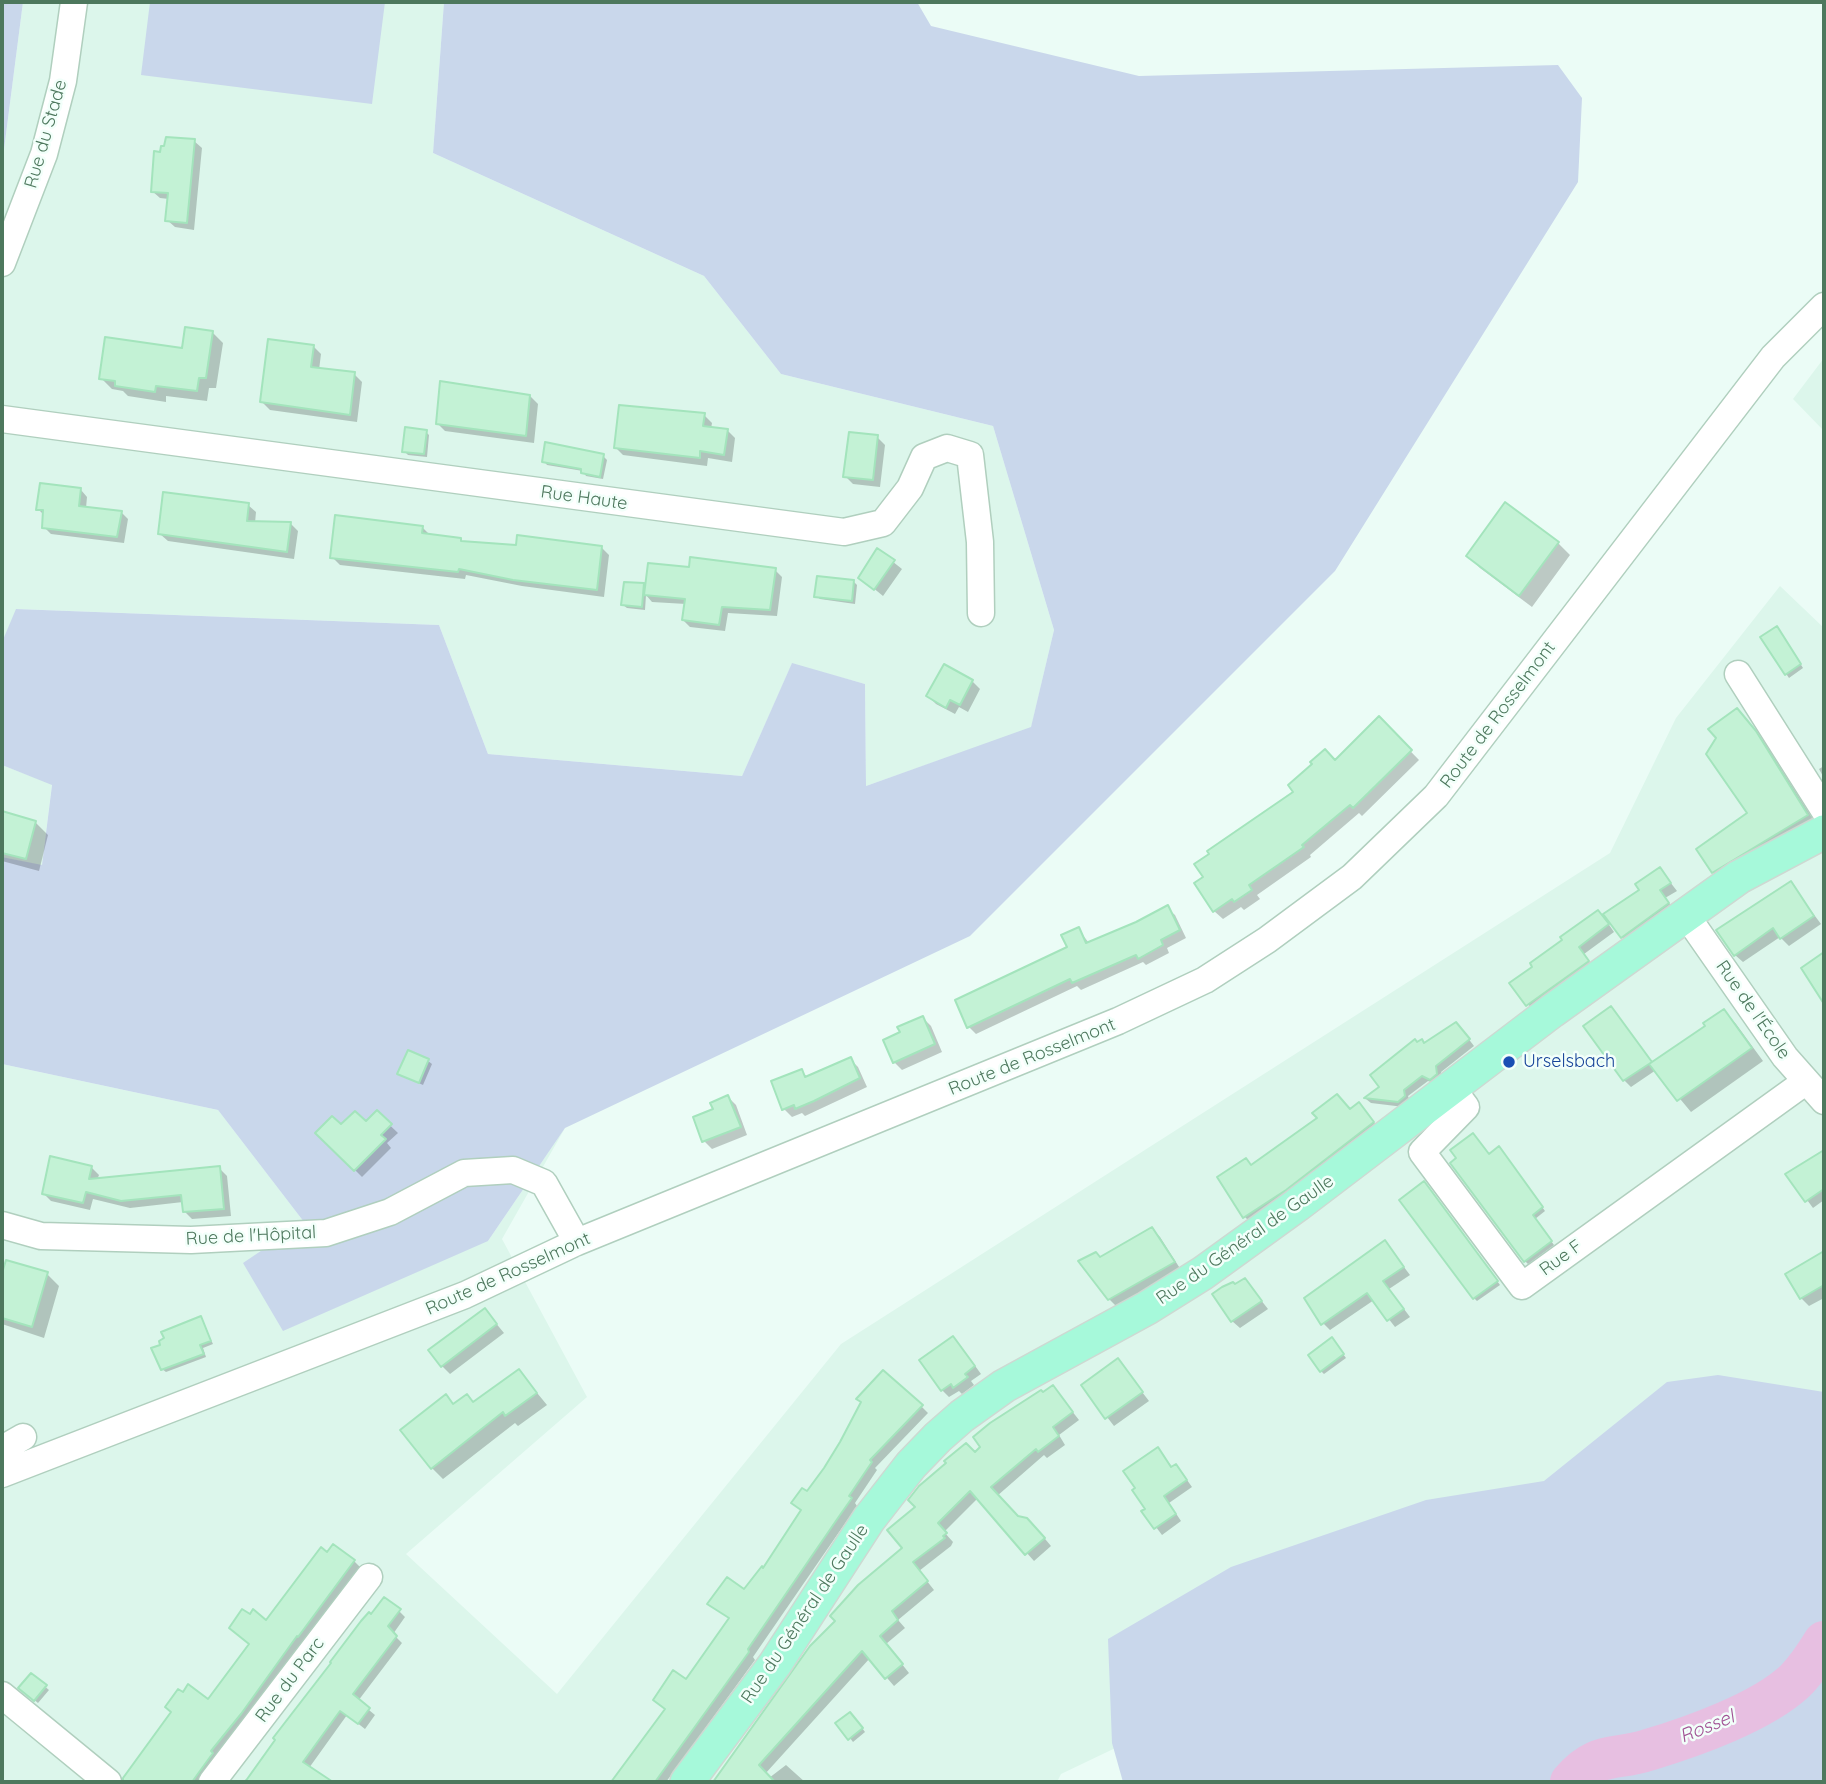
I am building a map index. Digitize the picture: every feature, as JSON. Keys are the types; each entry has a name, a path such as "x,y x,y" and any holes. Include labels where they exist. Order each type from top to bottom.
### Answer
{"main road":[{"name":"Rue du Général de Gaulle","path":"687,1782 775,1664 869,1519 911,1465 962,1416 1004,1386 1147,1308 1203,1273 1552,1011 1739,877 1824,832"}],"street":[{"name":"Rue du Stade","path":"2,263 44,154 63,81 74,2"},
{"name":"Route de Rosselmont","path":"2,1474 465,1295 577,1242 1118,1021 1205,980 1267,940 1352,877 1436,796 1773,357 1824,306"},
{"name":"Rue Haute","path":"2,419 844,532 883,523 910,488 924,457 947,448 970,455 980,542 981,613"},
{"path":"1738,674 1824,810"},
{"name":"Rue de l'École","path":"1686,915 1785,1057 1824,1101"},
{"name":"Rue F","path":"1451,1087 1466,1107 1422,1152 1522,1286 1805,1082"},
{"name":"Rue de l'Hôpital","path":"2,1225 41,1236 191,1240 326,1233 390,1212 464,1173 513,1170 544,1183 577,1242"},
{"name":"Rue du Parc","path":"212,1782 369,1577"},
{"path":"2,1695 108,1782"}],"shaded area":[{"path":"2,2 23,2 2,165"},
{"path":"23,2 444,2 433,153 704,276 781,374 993,426 1054,630 1031,728 866,786 865,684 792,664 742,776 488,754 439,625 17,609 2,642 2,165"},
{"path":"150,2 385,2 372,104 141,75"},
{"path":"444,2 917,2 931,26 1139,76 1558,65 1582,98 1578,182 1335,571 970,936 565,1128 488,1241 283,1331 243,1263 304,1222 218,1110 2,1064 2,857 42,865 52,785 2,765 2,642 16,609 439,625 488,754 742,776 792,663 865,684 866,786 1031,727 1054,630 993,426 781,374 704,276 433,153"},
{"path":"1824,358 1824,431 1793,399"},
{"path":"1780,586 1824,628 1824,1409 1061,1774 1057,1782 2,1782 2,1064 218,1110 304,1222 488,1241 565,1128 502,1239 587,1397 406,1554 557,1694 841,1344 1610,853 1676,718"},
{"path":"2,765 52,784 42,866 2,857"},
{"path":"1718,1375 1824,1392 1824,1782 1123,1782 1112,1743 1108,1639 1231,1567 1426,1500 1544,1481 1667,1382"}],"building":[{"path":"166,137 195,139 187,223 165,221 168,193 151,192 154,151 160,152"},
{"path":"185,327 213,331 206,378 199,378 197,391 156,386 155,392 115,386 115,381 99,379 105,337 182,348"},
{"path":"268,339 314,345 311,367 355,372 350,415 260,402"},
{"path":"440,381 530,395 526,436 436,424"},
{"path":"619,405 705,413 703,426 728,429 724,455 700,451 700,458 614,448"},
{"path":"405,427 427,430 424,454 402,452"},
{"path":"849,432 878,435 873,480 843,477"},
{"path":"545,442 604,454 600,477 581,473 581,469 542,462"},
{"path":"40,483 81,488 79,506 122,511 117,537 42,528 43,510 36,510"},
{"path":"163,492 249,503 247,521 291,522 287,552 158,534"},
{"path":"1505,502 1559,542 1519,596 1466,556"},
{"path":"335,515 423,526 422,533 461,538 461,541 516,545 517,535 602,546 597,590 513,580 459,569 458,572 330,558"},
{"path":"877,548 895,560 874,590 858,578"},
{"path":"690,557 776,568 770,610 722,607 719,625 682,620 685,599 644,595 648,563 689,567"},
{"path":"817,576 854,580 852,601 814,597"},
{"path":"624,582 644,583 642,607 621,605"},
{"path":"1777,626 1801,664 1785,675 1760,637"},
{"path":"944,664 973,680 960,705 950,700 946,708 926,696"},
{"path":"1737,708 1756,731 1808,815 1712,873 1696,849 1747,813 1706,754 1716,738 1708,729"},
{"path":"1379,716 1412,750 1353,808 1350,805 1302,845 1304,847 1249,885 1252,890 1213,912 1194,883 1203,877 1194,864 1209,854 1207,851 1293,792 1288,785 1325,749 1335,760"},
{"path":"2,811 36,821 26,859 2,853"},
{"path":"1660,867 1671,883 1660,890 1669,903 1621,938 1603,914 1639,890 1635,884"},
{"path":"1791,881 1814,916 1780,939 1773,928 1734,956 1716,930"},
{"path":"1168,905 1180,930 1161,940 1163,945 1138,959 1136,955 1072,983 1070,979 967,1028 955,1000 1067,947 1061,935 1079,927 1086,943"},
{"path":"1598,910 1609,924 1579,947 1589,961 1526,1006 1509,983 1532,967 1530,963 1562,940 1560,937"},
{"path":"1824,952 1824,1004 1801,968"},
{"path":"1611,1006 1652,1062 1623,1081 1583,1026"},
{"path":"1724,1009 1752,1048 1677,1101 1649,1064 1705,1026 1703,1023"},
{"path":"923,1016 935,1044 893,1063 883,1040 900,1032 897,1027"},
{"path":"1456,1022 1470,1039 1436,1066 1437,1074 1430,1080 1422,1076 1404,1090 1405,1096 1398,1102 1364,1098 1379,1087 1370,1075 1415,1039 1417,1042 1422,1039 1424,1043"},
{"path":"408,1050 429,1059 419,1083 397,1074"},
{"path":"851,1057 860,1078 795,1109 794,1105 782,1110 771,1081 802,1069 805,1077"},
{"path":"1337,1094 1350,1109 1359,1102 1374,1122 1286,1190 1243,1218 1217,1177 1246,1158 1251,1165 1317,1118 1312,1113"},
{"path":"728,1095 741,1127 702,1142 693,1117 713,1109 710,1103"},
{"path":"377,1110 392,1124 381,1135 386,1139 354,1171 315,1133 332,1116 341,1124 355,1111 366,1121"},
{"path":"1473,1133 1489,1154 1499,1146 1543,1207 1533,1215 1552,1241 1524,1262 1450,1163 1456,1158 1450,1150"},
{"path":"1824,1150 1824,1189 1805,1202 1785,1174"},
{"path":"50,1156 92,1166 89,1179 220,1166 224,1209 183,1212 181,1195 121,1201 86,1192 83,1203 42,1194"},
{"path":"1424,1181 1498,1281 1473,1299 1399,1200"},
{"path":"1152,1227 1175,1262 1108,1300 1078,1261 1096,1252 1100,1257"},
{"path":"1385,1240 1404,1267 1383,1281 1404,1309 1387,1321 1367,1293 1321,1325 1304,1298"},
{"path":"1824,1251 1824,1285 1800,1299 1785,1274"},
{"path":"6,1260 48,1272 32,1327 2,1318 2,1273"},
{"path":"1245,1278 1262,1301 1231,1322 1212,1294"},
{"path":"485,1308 497,1324 441,1367 428,1350"},
{"path":"201,1316 211,1341 200,1345 204,1354 161,1370 151,1348 160,1345 159,1341 164,1338 161,1332"},
{"path":"953,1336 975,1366 965,1374 968,1377 953,1388 951,1384 941,1391 919,1360"},
{"path":"1332,1337 1344,1354 1320,1372 1308,1355"},
{"path":"1118,1358 1143,1392 1105,1419 1081,1385"},
{"path":"519,1369 537,1393 505,1416 503,1412 431,1469 400,1430 446,1394 453,1404 467,1394 473,1402"},
{"path":"883,1370 923,1405 870,1460 872,1462 849,1496 852,1498 748,1649 749,1652 655,1782 611,1782 665,1709 653,1700 673,1670 686,1679 729,1618 707,1604 727,1577 744,1589 762,1566 763,1568 801,1510 791,1503 802,1488 807,1491 824,1468 861,1402 856,1399"},
{"path":"1053,1385 1073,1412 1053,1427 1059,1436 1038,1452 1036,1449 991,1487 1018,1516 1027,1518 1045,1538 1025,1555 970,1491 938,1523 947,1533 943,1536 945,1538 913,1562 928,1581 892,1611 898,1620 880,1636 903,1664 885,1679 862,1651 759,1765 775,1782 713,1782 810,1646 835,1621 830,1616 858,1585 902,1548 887,1530 915,1507 908,1500 919,1486 966,1443 975,1452 980,1447 973,1437 990,1423"},
{"path":"1158,1447 1171,1467 1176,1464 1187,1480 1164,1496 1176,1514 1154,1529 1141,1511 1145,1509 1123,1471"},
{"path":"333,1544 355,1560 211,1751 213,1753 192,1782 123,1782 123,1778 171,1712 165,1707 178,1689 183,1692 188,1684 208,1699 249,1644 229,1628 242,1609 250,1614 253,1609 266,1620 321,1547 327,1552"},
{"path":"384,1597 401,1609 388,1626 397,1636 353,1694 370,1708 358,1724 340,1711 303,1762 333,1782 245,1782 275,1740 273,1738 330,1662 361,1621 369,1612 371,1614"},
{"path":"31,1673 47,1685 34,1701 18,1688"},
{"path":"850,1712 863,1728 848,1740 835,1723"}],"waterway":[{"name":"Rossel","path":"1571,1782 1580,1772 1598,1761 1685,1738 1746,1713 1795,1681 1824,1642"}],"place":[{"name":"Urselsbach","path":"1509,1062"}]}
